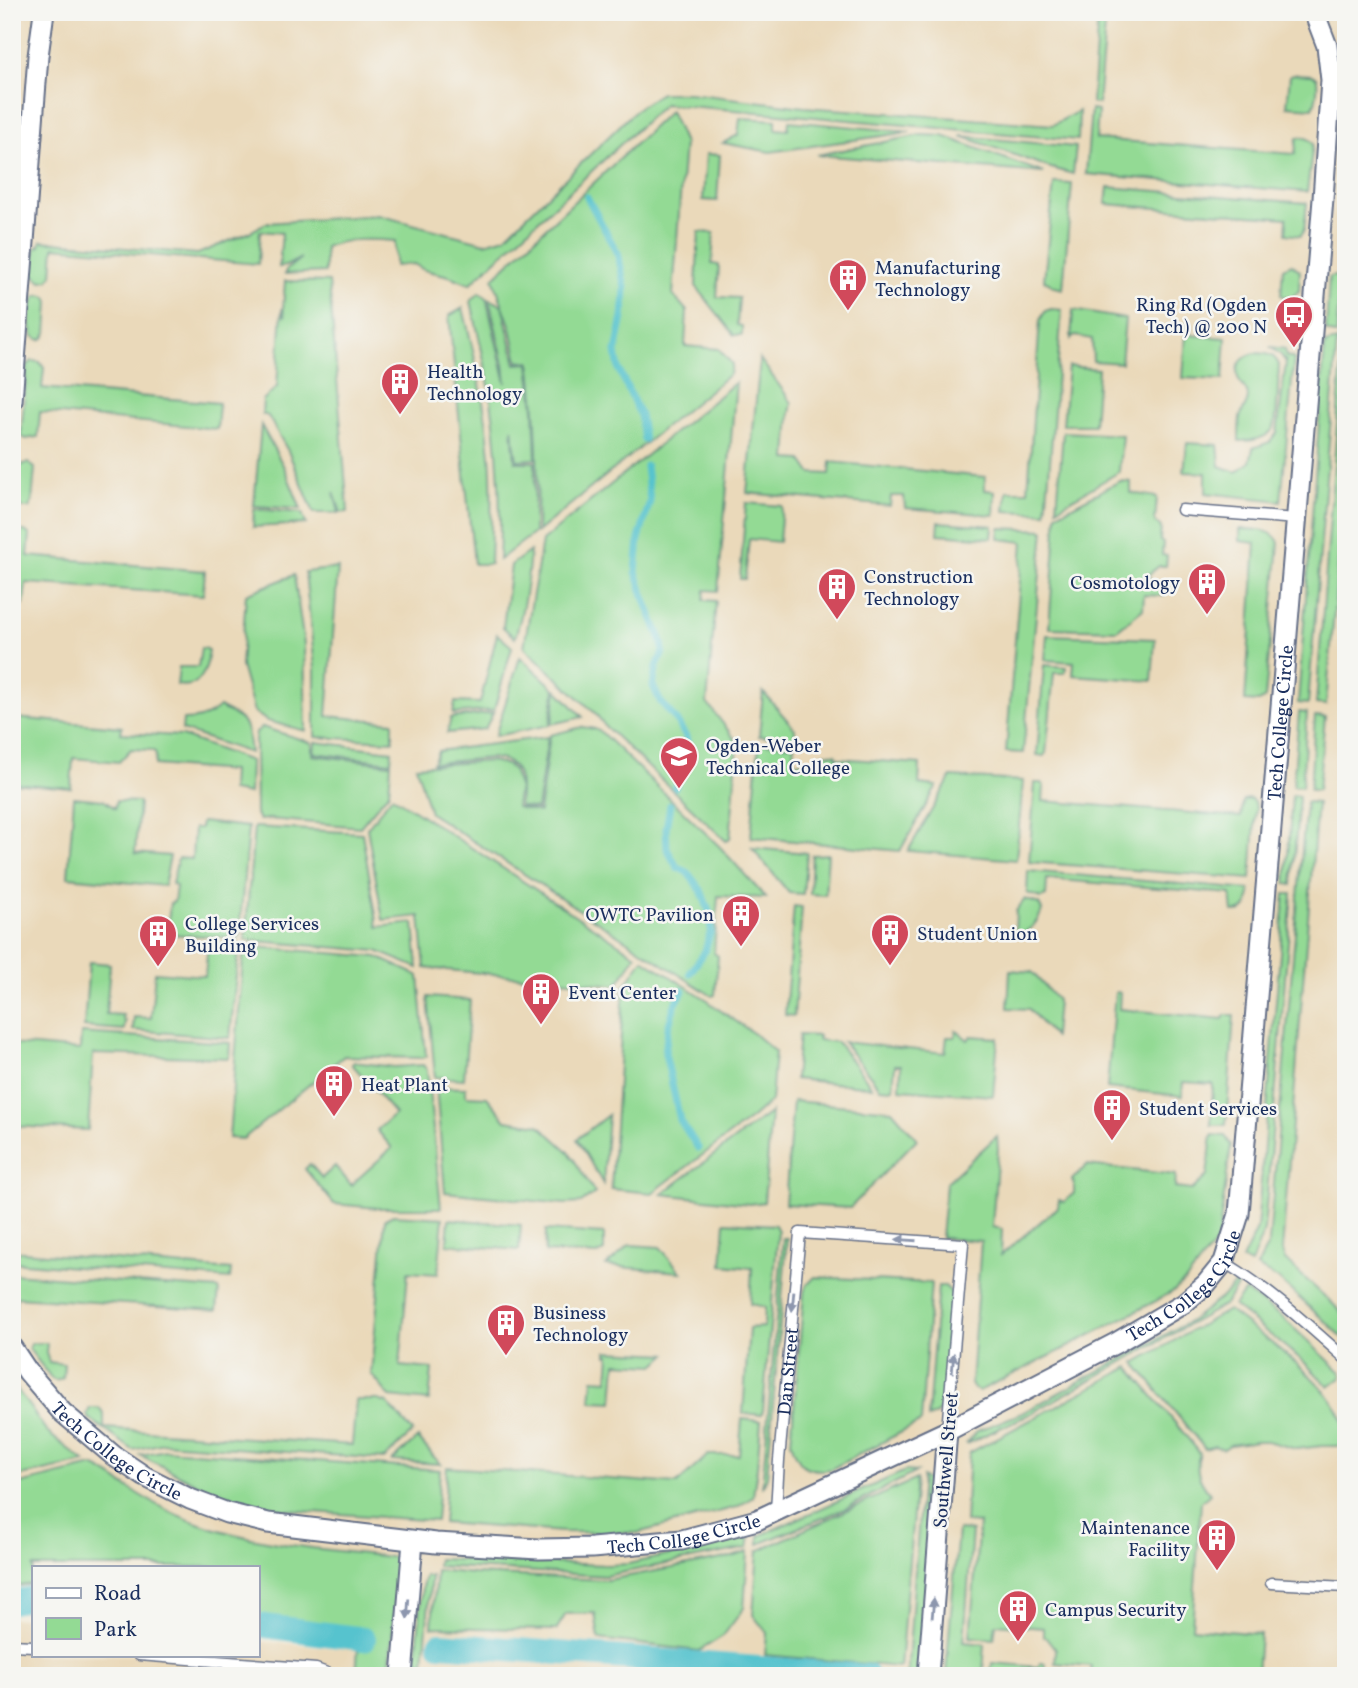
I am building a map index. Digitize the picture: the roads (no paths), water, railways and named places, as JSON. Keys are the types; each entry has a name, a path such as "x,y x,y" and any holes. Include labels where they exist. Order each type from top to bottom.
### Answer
{"street":[{"path":"12,401 38,56 44,12"},
{"name":"Tech College Circle","path":"12,1348 28,1372 62,1412 114,1456 144,1476 190,1499 227,1513 268,1523 412,1541 539,1549 605,1547 682,1540 757,1520 947,1431 1115,1343 1184,1303 1206,1284 1224,1262 1239,1214 1331,80 1338,66 1314,12"},
{"name":"Southwell Street","path":"928,1676 947,1431"},
{"path":"402,1676 412,1541"}],"lane":[{"path":"1182,510 1296,519"},
{"name":"Southwell Street","path":"800,1233 963,1244 947,1431"},
{"name":"Dan Street","path":"776,1511 800,1233"},
{"path":"1224,1262 1253,1280 1346,1359"},
{"path":"1271,1583 1346,1587"},
{"path":"12,1645 32,1646"},
{"path":"152,1656 316,1669 335,1676"}],"waterway":[{"path":"587,197 618,254 625,288 616,352 619,370 640,415 644,440"},
{"path":"646,466 650,501 639,539 636,572 662,642 663,652 653,686 660,701 686,737 689,750 687,767 675,787"},
{"path":"670,805 666,828 667,849 677,867 687,872 701,890 710,914 711,930 705,951 690,973"},
{"path":"683,991 674,1007 665,1053 680,1120 698,1148"},
{"path":"12,1602 32,1598"},
{"path":"259,1625 364,1639"},
{"path":"440,1644 867,1676"}],"place":[{"name":"Manufacturing Technology","path":"848,312"},
{"name":"Ring Rd (Ogden Tech) @ 200 N","path":"1294,349"},
{"name":"Health Technology","path":"400,416"},
{"name":"Cosmotology","path":"1207,616"},
{"name":"Construction Technology","path":"837,621"},
{"name":"Ogden-Weber Technical College","path":"679,790"},
{"name":"OWTC Pavilion","path":"741,948"},
{"name":"Student Union","path":"890,967"},
{"name":"College Services Building","path":"158,968"},
{"name":"Event Center","path":"541,1026"},
{"name":"Heat Plant","path":"334,1118"},
{"name":"Student Services","path":"1112,1142"},
{"name":"Business Technology","path":"506,1357"},
{"name":"Maintenance Facility","path":"1217,1572"},
{"name":"Campus Security","path":"1018,1643"}]}
